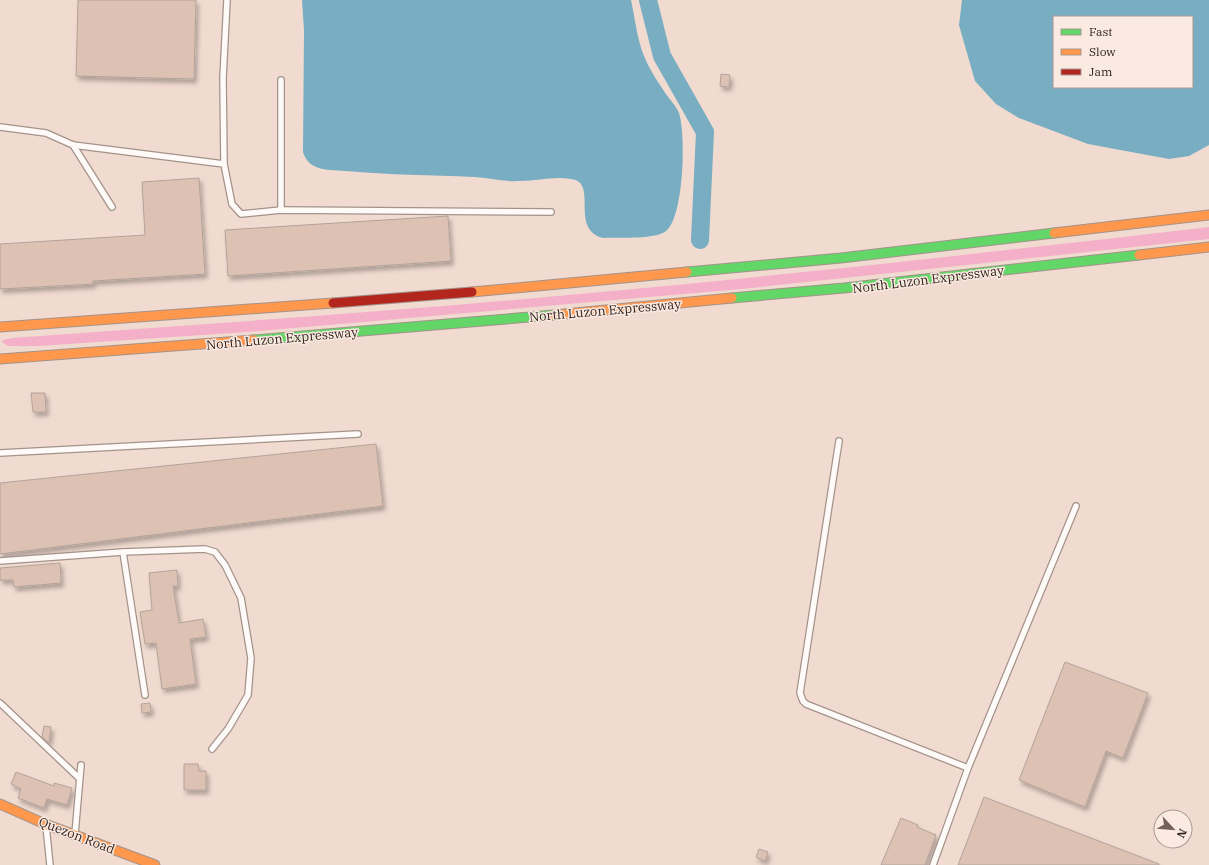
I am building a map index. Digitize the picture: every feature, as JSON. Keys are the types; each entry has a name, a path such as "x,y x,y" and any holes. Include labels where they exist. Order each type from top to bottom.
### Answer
{"main road":[{"path":"0,327 396,299 833,259 1209,215"},
{"name":"North Luzon Expressway","path":"0,360 393,330 836,289 1209,247"},
{"path":"0,320 34,318 69,323"},
{"name":"Quezon Road","path":"0,804 46,824 155,865"}],"lane":[{"path":"227,0 223,78 224,164 232,204 241,214 281,210 551,212"},
{"path":"281,210 282,80"},
{"path":"0,127 46,133 73,145 224,164"},
{"path":"73,145 112,207"},
{"path":"0,453 358,434"},
{"path":"839,441 800,693 803,701 814,707 968,768"},
{"path":"933,865 968,768 1076,506"},
{"path":"0,561 123,552 205,550 215,552 225,565 241,598 251,658 248,695 228,729 212,749"},
{"path":"123,552 145,695"},
{"path":"0,703 79,778"},
{"path":"75,834 81,765"},
{"path":"46,824 50,865"}],"shaded area":[{"path":"1209,227 1209,239 742,289 247,332 39,346 8,346 2,342 3,340 12,338 518,300 668,286 900,262"}],"water":[{"path":"302,0 631,0 638,36 644,56 656,79 679,113 683,156 682,175 677,210 672,223 666,231 653,236 636,238 603,238 593,233 588,225 585,216 583,188 579,182 571,179 558,178 509,181 474,177 330,170 321,169 312,165 307,160 303,152 304,30"},
{"path":"962,0 1209,0 1209,145 1189,156 1169,159 1088,144 1019,118 996,104 975,81 959,25"}],"building":[{"path":"78,0 196,0 194,79 76,76"},
{"path":"721,74 730,75 729,87 720,86"},
{"path":"199,178 205,274 93,281 93,284 0,289 0,244 145,235 142,182"},
{"path":"448,216 451,261 228,276 225,230"},
{"path":"31,393 45,393 46,412 33,412"},
{"path":"376,444 383,506 0,554 0,483"},
{"path":"60,563 61,583 14,587 13,580 0,580 0,568"},
{"path":"177,570 178,586 173,586 179,623 203,619 206,637 190,639 196,684 162,689 156,643 145,644 140,612 152,610 149,573"},
{"path":"1065,662 1148,693 1123,758 1106,751 1085,807 1019,780"},
{"path":"150,703 151,712 142,713 141,704"},
{"path":"44,726 51,727 49,743 42,737"},
{"path":"184,764 198,764 199,771 206,771 206,790 184,790"},
{"path":"16,772 54,786 54,783 72,788 67,805 47,799 44,808 18,798 21,789 11,784"},
{"path":"984,797 1159,864 1159,865 958,865"},
{"path":"901,818 936,835 925,865 881,865"},
{"path":"759,849 768,852 765,861 756,857"}],"waterway":[{"path":"648,0 662,56 705,132 700,240"}],"traffic: fast":[{"path":"687,272 841,258 1054,233"},
{"path":"732,298 844,288 1139,255"},
{"path":"254,340 554,315"}],"traffic: slow":[{"path":"1054,233 1209,215"},
{"path":"1139,255 1209,247"},
{"path":"472,292 687,272"},
{"path":"554,315 732,298"},
{"path":"0,327 333,303"},
{"path":"0,359 254,340"},
{"path":"0,804 45,824 155,865"}],"traffic: jam":[{"path":"333,303 472,292"}]}
